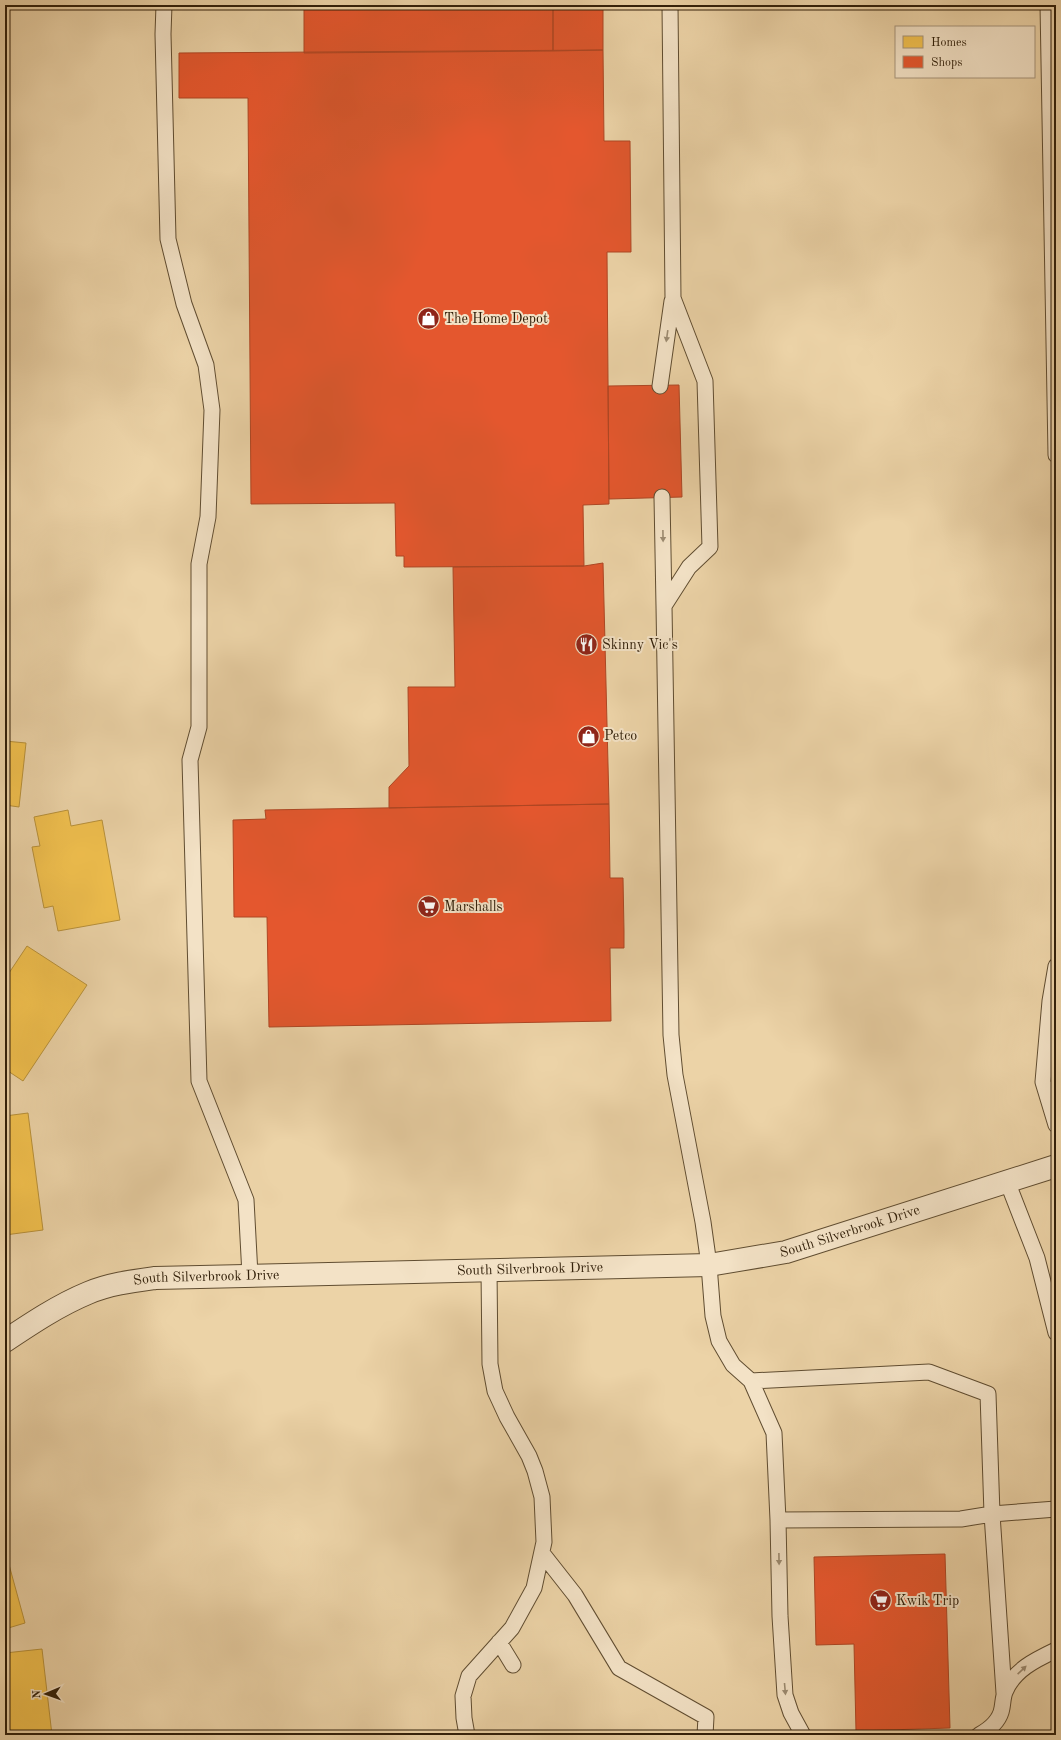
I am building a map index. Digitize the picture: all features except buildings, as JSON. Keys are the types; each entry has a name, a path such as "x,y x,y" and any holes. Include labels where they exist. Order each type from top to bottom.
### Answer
{"street":[{"name":"South Silverbrook Drive","path":"5,1341 56,1308 96,1290 155,1278 709,1265 786,1252 1056,1166"}],"lane":[{"path":"164,5 162,34 168,239 184,304 206,365 212,410 208,517 199,564 199,727 190,760 199,1081 246,1200 250,1275"},
{"path":"660,386 673,298 670,5"},
{"path":"1050,12 1054,203 1056,455"},
{"path":"664,606 689,568 710,547 705,381 673,298"},
{"path":"662,497 671,1034 675,1075 709,1265 714,1316 719,1341 733,1365 751,1381 774,1433 780,1616 785,1695 791,1713 804,1735"},
{"path":"1056,966 1050,1001 1043,1082 1056,1125"},
{"path":"1008,1181 1037,1258 1056,1333"},
{"path":"467,1735 464,1718 463,1696 469,1676 512,1628 534,1588 544,1542 542,1497 535,1471 529,1456 507,1417 495,1391 490,1364 489,1270"},
{"path":"751,1381 929,1372 988,1394 992,1514 1004,1693 1002,1710 998,1720 988,1730 979,1735"},
{"path":"778,1520 961,1519 992,1514 1056,1509"},
{"path":"542,1554 575,1595 619,1668 706,1717 705,1735"},
{"path":"499,1642 513,1665"},
{"path":"1004,1693 1020,1671 1035,1660 1056,1650"}],"place":[{"name":"The Home Depot","path":"429,319"},
{"name":"Skinny Vic's","path":"586,645"},
{"name":"Petco","path":"588,736"},
{"name":"Marshalls","path":"429,907"},
{"name":"Kwik Trip","path":"881,1601"}]}
